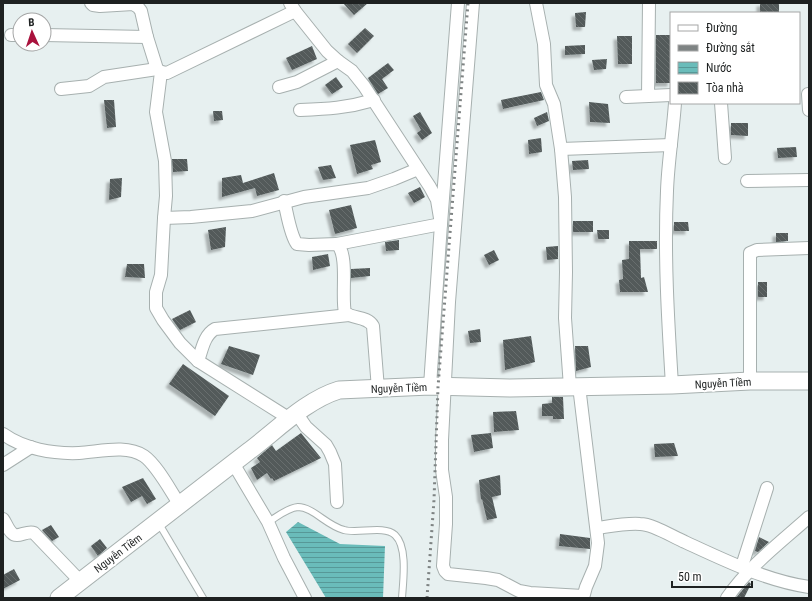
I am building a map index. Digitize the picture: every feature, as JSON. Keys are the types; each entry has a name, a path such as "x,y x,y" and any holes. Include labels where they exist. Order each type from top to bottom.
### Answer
{"street":[{"path":"91,3 96,6 137,5 141,11 147,37 159,70 156,112 162,138 166,175 166,196 161,275 156,292 156,308 180,343 198,362 294,416 326,445 335,464 337,502"},
{"path":"458,3 441,224 438,387 442,440 442,470 446,497 446,524 442,558 443,566 448,574 498,580 519,591 583,597 595,566 598,543 597,528 565,318 565,196 561,149 554,104 546,85 544,44 536,3"},
{"path":"438,387 449,302 473,3"},
{"path":"648,96 649,3"},
{"path":"61,89 89,86 104,77 159,70 169,73 292,7 327,51 352,71 374,100 386,122 437,200 441,224"},
{"path":"52,35 147,37"},
{"path":"279,87 297,82 338,60"},
{"path":"805,94 809,110"},
{"path":"626,97 670,95"},
{"path":"300,110 353,106 374,100"},
{"path":"672,385 666,226 667,189 675,104"},
{"path":"722,104 725,158"},
{"path":"561,149 671,145"},
{"path":"164,218 252,211 284,201 304,197 368,188 394,180 418,169"},
{"path":"747,181 809,180"},
{"path":"284,201 291,230 297,244 337,244 441,224"},
{"path":"337,244 340,247 343,263 344,308 345,313 349,315"},
{"path":"750,381 750,253 757,250 809,248"},
{"path":"198,362 208,334 215,329 349,315 368,320 373,326 378,389"},
{"name":"Nguyễn Tiềm","path":"59,598 307,405 327,393 339,390 438,387 672,385 750,381 809,381"},
{"path":"3,434 11,440 47,451 65,453 124,450 135,451 152,463 180,505"},
{"path":"3,465 31,447"},
{"path":"233,463 268,522 284,558 305,598"},
{"path":"727,598 746,568 767,488"},
{"path":"746,568 809,517"},
{"path":"3,518 12,534 15,535 28,532 34,533 81,582"},
{"path":"597,528 640,524 650,526 697,548 746,568 791,584 809,587"}],"lane":[{"path":"268,522 290,509 300,507 311,510 328,523 344,530 356,532 379,530 391,533 396,536 402,551 402,598"},
{"path":"158,522 202,598"}],"water":[{"path":"298,522 340,544 385,546 383,598 326,598 286,532"}],"building":[{"path":"343,3 368,3 354,15"},
{"path":"760,3 779,3 779,12 760,12"},
{"path":"586,12 585,27 576,27 575,13"},
{"path":"365,28 374,36 357,53 348,44"},
{"path":"656,35 670,35 670,83 656,83"},
{"path":"617,36 632,36 632,64 618,64"},
{"path":"585,45 585,54 565,55 565,46"},
{"path":"312,46 317,59 292,70 286,58"},
{"path":"607,59 606,69 594,70 592,60"},
{"path":"388,63 394,70 382,79 388,88 378,94 368,78"},
{"path":"336,77 343,87 332,94 325,85"},
{"path":"541,92 544,100 503,109 501,100"},
{"path":"104,100 114,100 116,127 107,128"},
{"path":"589,102 608,104 610,123 590,122"},
{"path":"213,111 222,111 223,120 214,121"},
{"path":"420,112 432,133 422,140 417,133 421,130 413,116"},
{"path":"547,112 549,121 537,126 534,118"},
{"path":"731,123 748,123 748,136 731,135"},
{"path":"541,138 542,152 529,154 528,140"},
{"path":"375,140 381,162 371,165 373,169 357,174 350,145"},
{"path":"796,147 797,157 778,158 777,148"},
{"path":"172,159 187,159 188,171 173,172"},
{"path":"588,160 589,169 573,170 572,161"},
{"path":"331,165 336,178 323,180 318,167"},
{"path":"274,173 279,190 257,196 255,188 222,197 222,178 241,175 243,183"},
{"path":"122,178 121,197 109,200 110,179"},
{"path":"420,187 425,197 414,203 408,193"},
{"path":"351,205 357,228 335,234 329,210"},
{"path":"573,221 593,221 593,232 573,232"},
{"path":"674,222 688,222 689,231 674,231"},
{"path":"226,227 225,247 211,250 208,230"},
{"path":"597,230 609,230 609,239 598,239"},
{"path":"776,233 788,233 788,241 776,242"},
{"path":"399,240 399,250 386,251 385,242"},
{"path":"629,241 657,241 657,249 640,249 641,278 644,277 648,292 620,292 619,280 623,279 622,260 629,259"},
{"path":"558,246 558,259 547,260 546,247"},
{"path":"494,250 499,260 489,265 484,255"},
{"path":"328,254 330,266 313,270 312,257"},
{"path":"127,264 144,264 145,278 125,277"},
{"path":"370,268 370,276 351,278 351,269"},
{"path":"758,282 767,282 767,297 758,297"},
{"path":"190,310 196,322 180,330 172,319"},
{"path":"480,329 481,342 470,343 468,331"},
{"path":"531,336 535,362 505,370 503,340"},
{"path":"229,346 260,355 253,375 221,364"},
{"path":"575,346 588,346 591,367 576,371"},
{"path":"183,364 229,396 215,416 169,384"},
{"path":"552,397 563,397 564,419 553,419 553,416 542,416 542,404 552,403"},
{"path":"516,411 519,430 494,432 493,412"},
{"path":"301,433 321,458 274,481 267,473 257,480 251,468 260,462 257,458 272,445 276,451"},
{"path":"491,433 493,448 474,452 471,435"},
{"path":"674,443 678,456 655,457 654,444"},
{"path":"500,475 501,495 492,497 497,518 487,520 482,499 481,500 479,480"},
{"path":"143,478 156,499 147,504 142,496 131,502 122,487"},
{"path":"51,525 59,537 52,541 42,530"},
{"path":"560,534 590,538 590,549 559,546"},
{"path":"759,537 769,542 758,552 755,551"},
{"path":"100,539 107,548 98,556 91,546"},
{"path":"14,569 20,580 3,589 3,575"},
{"path":"749,582 751,584 744,598 736,598"}],"railway":[{"path":"427,598 434,500 438,387 468,3"}]}
